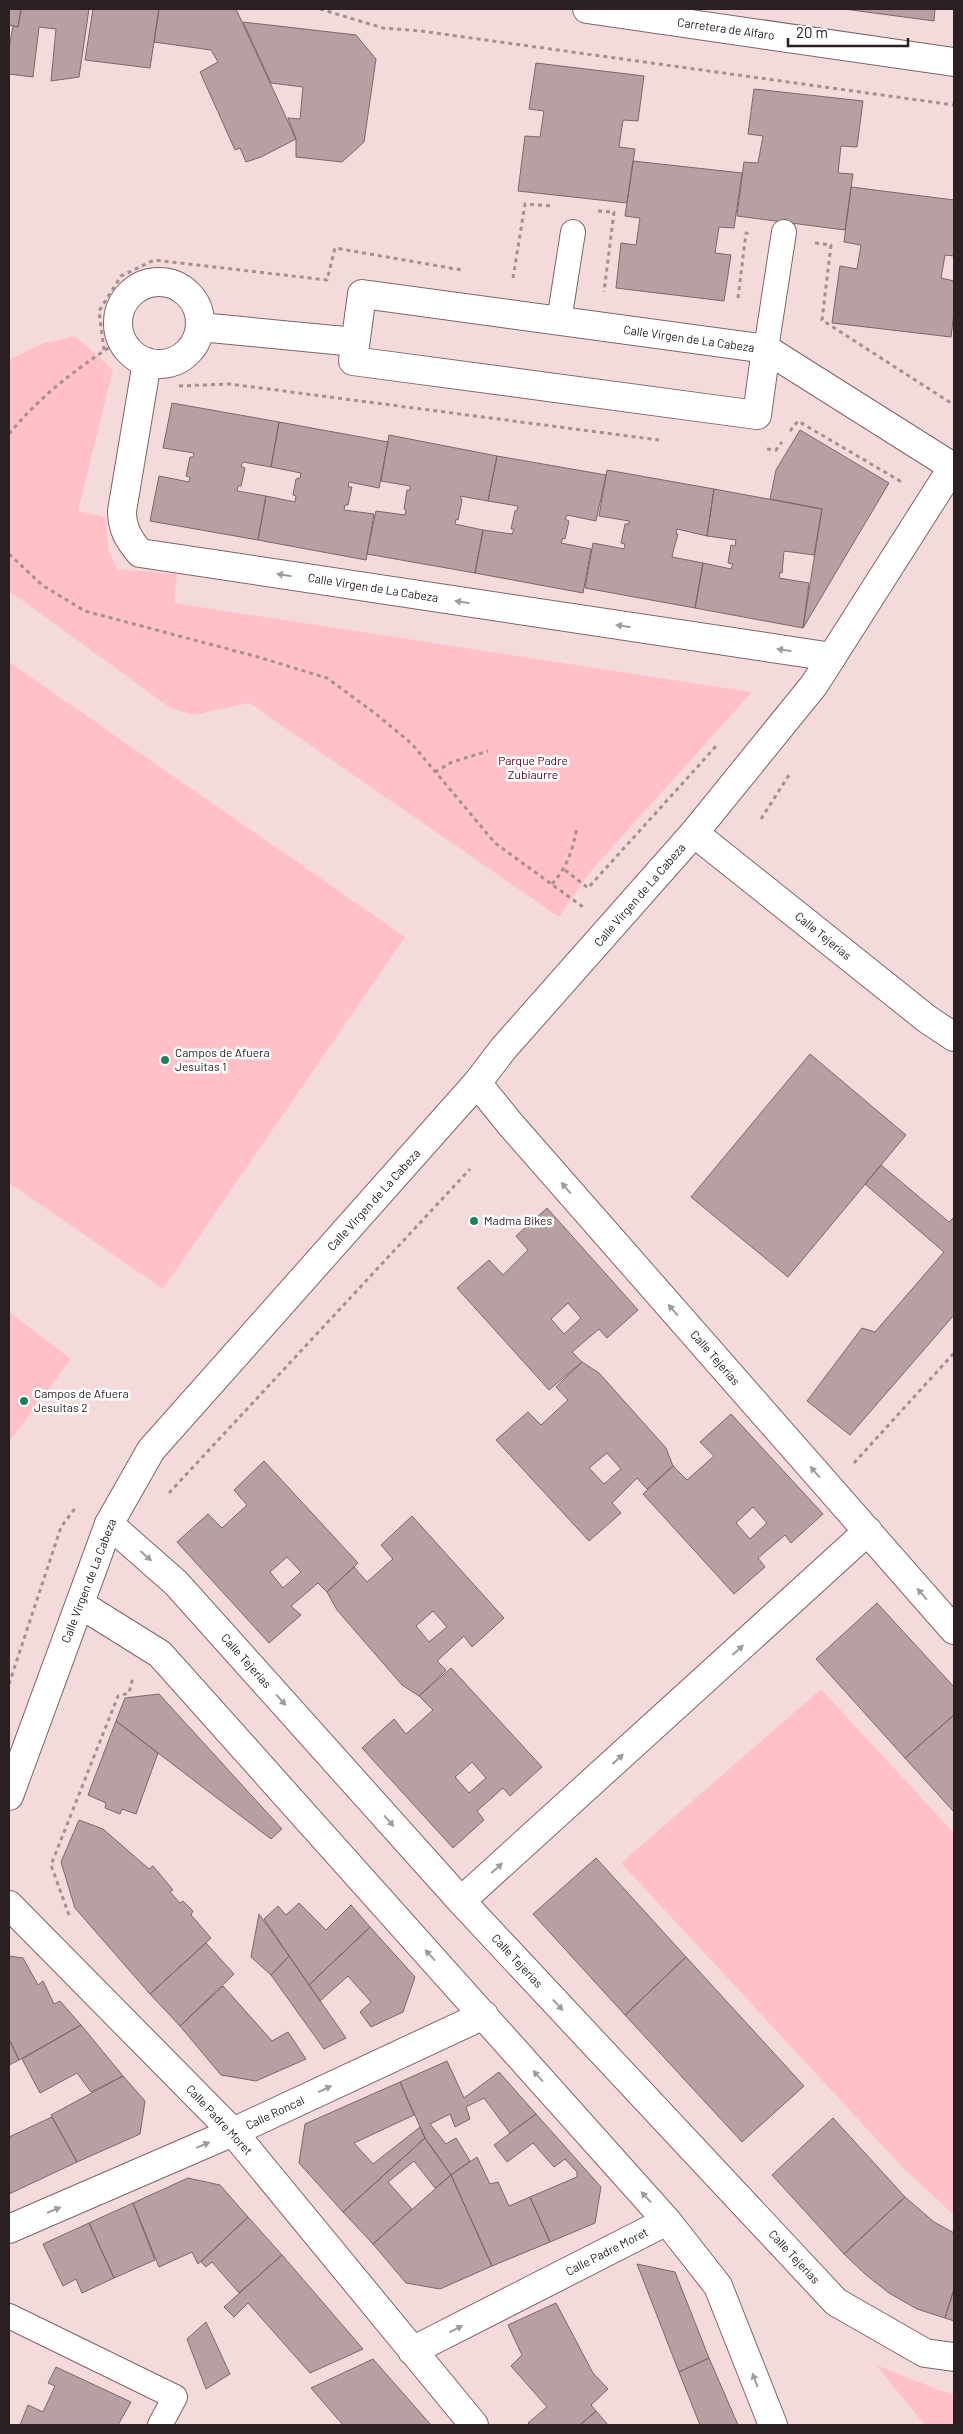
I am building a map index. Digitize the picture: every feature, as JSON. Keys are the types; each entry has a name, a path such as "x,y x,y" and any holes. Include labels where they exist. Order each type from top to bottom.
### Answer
{"street":[{"name":"Carretera de Alfaro","path":"587,9 954,62"},
{"path":"152,282 173,284 185,291 194,301 199,314 200,327 196,340 189,352 166,364 147,362 128,351 121,340 117,326 124,300 134,290 152,282"},
{"name":"Calle Virgen de La Cabeza","path":"9,1796 109,1524 151,1450 478,1083 503,1050 694,833 814,685 954,466 766,349 362,294 353,360 757,415 766,349"},
{"path":"200,327 355,342"},
{"name":"Calle Virgen de La Cabeza","path":"147,362 122,511 122,524 130,540 140,553 832,657"},
{"name":"Calle Tejerías","path":"694,833 927,1019 954,1037"},
{"name":"Calle Tejerías","path":"478,1083 511,1125 954,1630"},
{"name":"Calle Tejerías","path":"109,1524 176,1583 461,1901 836,2302 924,2353 954,2357"},
{"path":"461,1901 868,1531"},
{"path":"80,1604 160,1654 668,2221 718,2286 773,2425"},
{"name":"Calle Padre Moret","path":"9,1905 233,2132 474,2425"},
{"name":"Calle Roncal","path":"9,2229 233,2132 484,2015"},
{"name":"Calle Padre Moret","path":"412,2351 668,2221"}],"lane":[{"path":"559,321 573,232"},
{"path":"766,349 784,232"},
{"path":"9,2316 175,2397 160,2425"}],"path":[{"path":"320,9 383,28 954,105"},
{"path":"9,434 29,409 56,385 121,340"},
{"path":"174,386 230,384 662,440"},
{"path":"766,449 776,450 798,421 900,481 895,489"},
{"path":"9,554 42,585 85,611 258,657 327,678 376,714 412,744 495,842 584,908"},
{"path":"565,870 588,888 721,741"},
{"path":"435,772 458,760 488,751"},
{"path":"552,884 565,870 574,848 577,826"},
{"path":"164,1498 470,1169"},
{"path":"830,1489 954,1353"},
{"path":"69,1915 51,1865 118,1696 129,1692 143,1644"}],"green space":[{"name":"Parque Padre Zubiaurre","path":"75,336 113,370 78,511 105,517 109,551 117,569 177,574 174,603 752,692 589,873 559,917 249,703 194,715 172,709 9,591 9,360 41,344"},
{"name":"Campos de Afuera Jesuitas 1","path":"9,662 405,937 163,1289 9,1183"},
{"name":"Campos de Afuera Jesuitas 2","path":"9,1312 71,1359 9,1442"},
{"path":"821,1689 954,1833 954,2215 904,2169 621,1863"},
{"path":"876,2365 954,2394 954,2425 925,2425"}],"building":[{"path":"9,9 21,9 18,27 9,25"},
{"path":"21,9 89,9 79,77 51,81 56,29 39,27 33,77 9,74 9,48 13,26 18,27"},
{"path":"93,9 159,9 150,68 85,60"},
{"path":"159,9 236,9 296,139 261,157 246,162 240,148 235,150 200,72 218,62 211,50 154,42"},
{"path":"844,9 935,9 934,21"},
{"path":"243,22 356,35 376,59 364,142 342,162 296,157 296,139 288,118 300,119 303,87 271,83"},
{"path":"536,63 644,76 638,121 623,120 619,147 635,149 627,203 518,191 525,136 540,137 544,111 529,109"},
{"path":"754,89 863,101 857,147 841,146 838,173 853,174 845,230 737,216 744,162 758,163 763,136 748,134"},
{"path":"633,161 742,173 734,228 719,227 715,253 731,255 724,301 616,288 621,243 636,245 640,218 625,216"},
{"path":"851,187 954,200 954,256 945,255 941,278 954,281 954,313 951,337 832,323 840,266 857,269 861,245 844,242"},
{"path":"172,403 279,422 271,467 243,462 241,466 245,468 241,486 238,486 237,491 266,496 258,540 150,521 159,476 189,482 190,477 186,476 190,457 193,457 194,453 163,448"},
{"path":"279,422 388,442 379,488 349,482 348,487 352,487 348,505 345,505 344,510 374,514 366,560 258,540 266,496 295,502 296,496 293,495 296,479 300,478 301,473 271,467"},
{"path":"800,430 889,483 803,628 822,509 770,499 776,470"},
{"path":"389,435 497,456 488,501 460,496 462,500 458,520 456,519 455,524 483,530 475,573 367,554 376,511 405,515 407,490 410,490 410,486 381,481"},
{"path":"497,456 606,475 596,521 567,515 565,519 569,521 565,539 563,538 561,543 591,549 583,593 475,573 483,530 512,534 514,529 511,529 518,506 488,501"},
{"path":"607,470 714,489 707,536 677,529 676,534 678,534 672,557 703,563 695,608 585,588 593,543 624,549 625,544 621,543 625,524 629,524 629,521 599,516"},
{"path":"714,489 822,509 814,555 784,551 782,573 780,572 779,578 809,583 803,628 695,608 703,563 731,569 733,564 728,563 731,545 735,546 736,540 707,536"},
{"path":"810,1054 906,1135 788,1277 691,1197"},
{"path":"881,1165 949,1222 954,1217 954,1315 850,1435 807,1401 862,1328 875,1332 944,1252 865,1184"},
{"path":"547,1208 638,1310 607,1338 599,1329 572,1352 582,1362 549,1390 457,1288 489,1260 503,1275 528,1250 516,1236","holes":["568,1303 581,1318 564,1334 551,1319"]},
{"path":"582,1362 599,1373 666,1448 673,1466 647,1489 637,1478 612,1503 621,1513 589,1541 496,1440 528,1412 541,1425 568,1400 556,1387","holes":["607,1453 621,1469 604,1484 589,1468"]},
{"path":"731,1414 823,1514 791,1543 785,1535 758,1558 765,1567 734,1594 643,1494 673,1466 687,1480 714,1456 700,1442","holes":["753,1507 767,1523 750,1539 736,1523"]},
{"path":"264,1461 358,1563 327,1592 318,1583 291,1606 301,1615 269,1643 177,1542 208,1514 222,1528 247,1505 234,1490","holes":["287,1557 301,1572 283,1588 270,1572"]},
{"path":"412,1516 504,1618 472,1647 464,1636 437,1661 446,1670 419,1696 402,1685 337,1610 327,1592 354,1567 367,1582 393,1559 381,1545","holes":["433,1611 447,1627 429,1642 416,1626"]},
{"path":"877,1603 954,1687 954,1715 905,1758 816,1659"},
{"path":"451,1668 542,1767 510,1796 503,1788 477,1811 484,1820 453,1848 362,1748 394,1719 406,1734 433,1710 419,1696","holes":["472,1762 486,1778 469,1793 455,1777"]},
{"path":"159,1694 282,1829 271,1839 116,1721 125,1698"},
{"path":"954,1715 954,1812 905,1758"},
{"path":"116,1721 158,1753 136,1814 122,1809 120,1814 105,1808 106,1803 88,1795"},
{"path":"79,1820 103,1829 149,1869 153,1866 173,1890 170,1892 180,1903 183,1901 193,1911 191,1915 211,1938 150,1994 75,1908 61,1862"},
{"path":"596,1858 686,1957 625,2015 533,1914"},
{"path":"299,1903 326,1930 351,1905 370,1927 309,1985 264,1919 278,1906 286,1915"},
{"path":"259,1914 289,1956 271,1975 251,1957"},
{"path":"370,1927 415,1977 403,2012 371,2027 360,2012 371,2002 348,1976 320,2001 309,1985"},
{"path":"206,1943 234,1974 180,2026 150,1994"},
{"path":"9,1956 23,1958 38,1985 43,1981 54,2004 60,2001 81,2025 19,2060 9,2039"},
{"path":"289,1956 346,2038 324,2049 271,1975"},
{"path":"686,1957 804,2086 742,2142 625,2015"},
{"path":"223,1986 272,2041 288,2032 306,2059 256,2081 221,2075 180,2026"},
{"path":"81,2025 123,2076 91,2092 77,2073 40,2093 22,2059"},
{"path":"9,2039 19,2060 9,2065"},
{"path":"447,2061 464,2098 499,2072 536,2114 510,2133 484,2098 466,2107 470,2119 455,2127 450,2114 430,2124 446,2144 456,2138 470,2161 451,2175 425,2138 400,2082"},
{"path":"123,2076 145,2101 140,2134 77,2162 51,2115"},
{"path":"400,2082 414,2115 354,2143 373,2164 420,2127 425,2138 343,2212 299,2163 305,2124"},
{"path":"536,2114 601,2187 595,2223 550,2242 530,2197 577,2177 577,2172 565,2159 554,2167 533,2143 507,2162 494,2145"},
{"path":"52,2117 77,2162 9,2194 9,2137"},
{"path":"833,2118 905,2197 844,2254 772,2175"},
{"path":"425,2138 451,2175 435,2188 414,2161 388,2182 412,2209 373,2244 343,2212"},
{"path":"477,2157 490,2184 498,2182 509,2206 530,2197 550,2242 492,2266 451,2175"},
{"path":"451,2175 492,2266 440,2289 406,2283 373,2244"},
{"path":"188,2178 220,2185 248,2217 198,2264 192,2252 159,2267 133,2203"},
{"path":"905,2197 934,2222 954,2233 954,2289 945,2318 917,2309 889,2293 844,2254"},
{"path":"133,2203 155,2260 114,2278 89,2223"},
{"path":"248,2217 282,2255 239,2293 212,2262 206,2267 201,2262"},
{"path":"89,2223 114,2278 82,2293 76,2279 63,2286 43,2244"},
{"path":"282,2255 363,2349 310,2373 248,2303 234,2317 224,2307"},
{"path":"637,2264 675,2272 709,2358 679,2372"},
{"path":"954,2289 954,2321 945,2318"},
{"path":"556,2303 593,2373 608,2389 591,2405 596,2411 580,2425 531,2425 528,2423 547,2407 511,2366 522,2355 508,2325"},
{"path":"206,2322 230,2374 206,2389 187,2339"},
{"path":"709,2358 738,2425 700,2425 679,2372"},
{"path":"373,2359 431,2425 343,2425 311,2388"},
{"path":"56,2367 131,2402 118,2425 20,2425 28,2405 43,2412 55,2386 48,2383"},
{"path":"596,2411 608,2425 580,2425"}],"place":[{"name":"Campos de Afuera Jesuitas 1","path":"165,1060"},
{"name":"Madma Bikes","path":"474,1221"},
{"name":"Campos de Afuera Jesuitas 2","path":"24,1401"}]}
